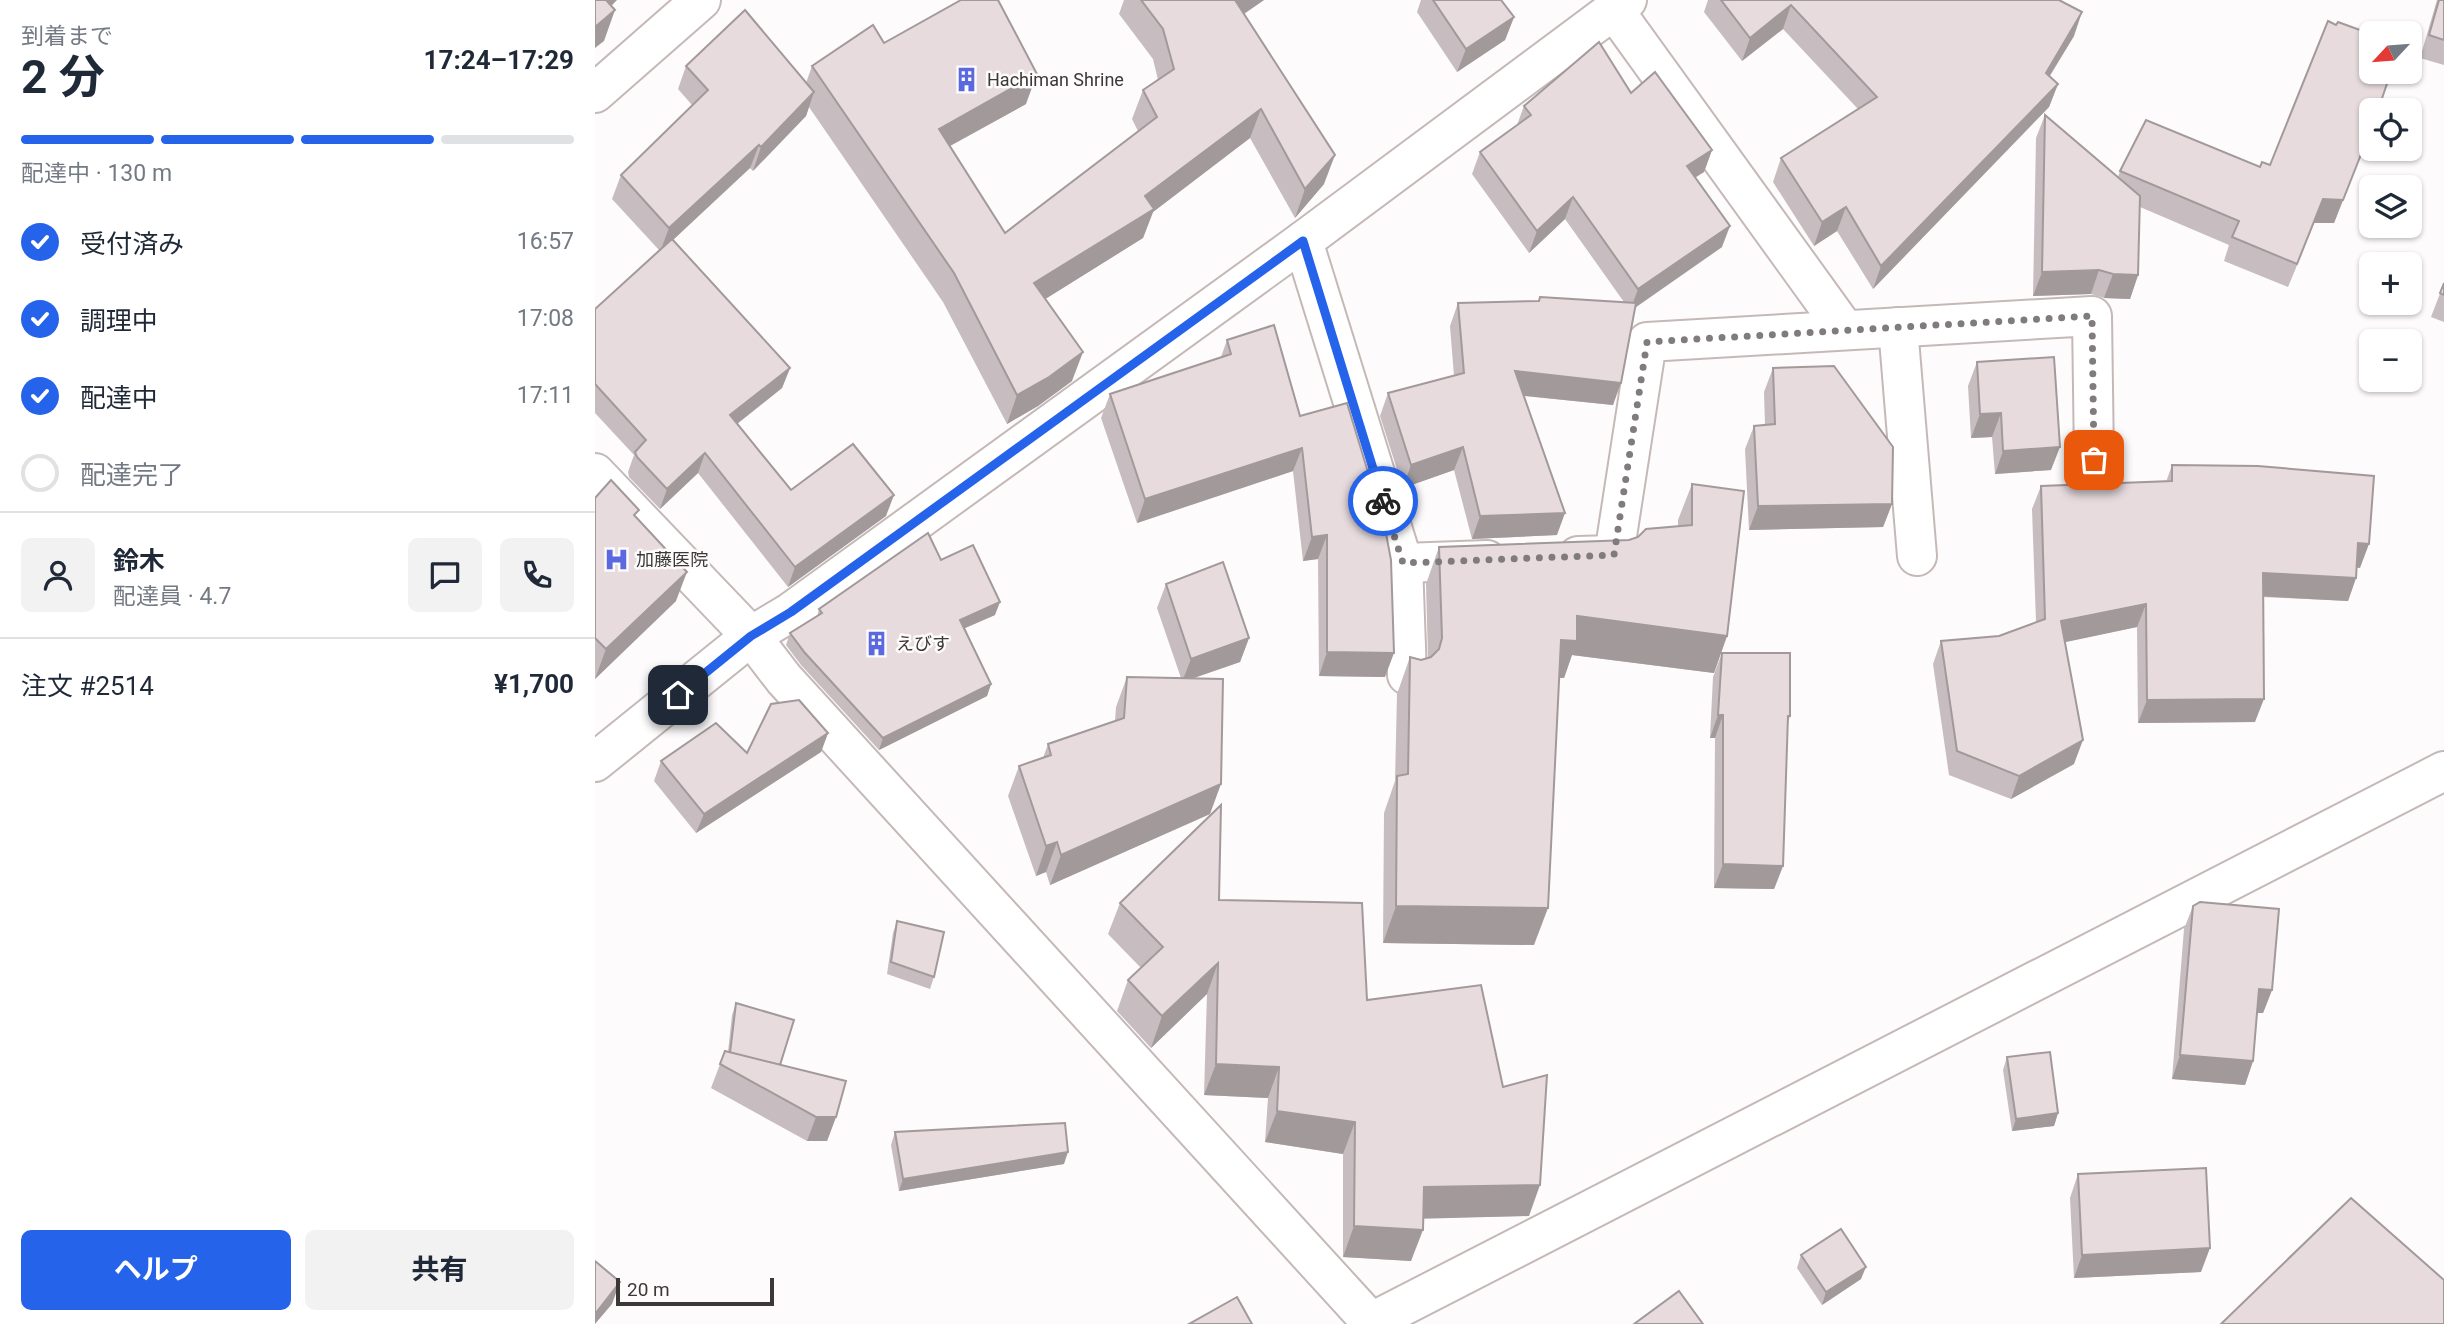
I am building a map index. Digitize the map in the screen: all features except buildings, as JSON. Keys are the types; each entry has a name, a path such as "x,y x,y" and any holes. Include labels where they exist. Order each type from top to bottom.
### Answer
{"street":[{"path":"595,93 701,0"},
{"path":"595,762 751,636 791,612 1303,241 1621,5 1845,331"},
{"path":"1303,241 1403,563 1407,675"},
{"path":"1403,563 1614,555 1647,342 2092,316 2094,460"},
{"path":"1898,327 1917,556"},
{"path":"595,473 751,636 794,689 1370,1323 2444,771"}],"way so far":[{"path":"1383,501 1403,563 1614,555 1647,342 2092,316 2094,460"}],"place":[{"name":"Hachiman Shrine","path":"967,79"},
{"name":"加藤医院","path":"616,559"},
{"name":"えびす","path":"876,643"}],"route":[{"path":"678,695 751,636 791,612 1303,241 1383,501"}]}
